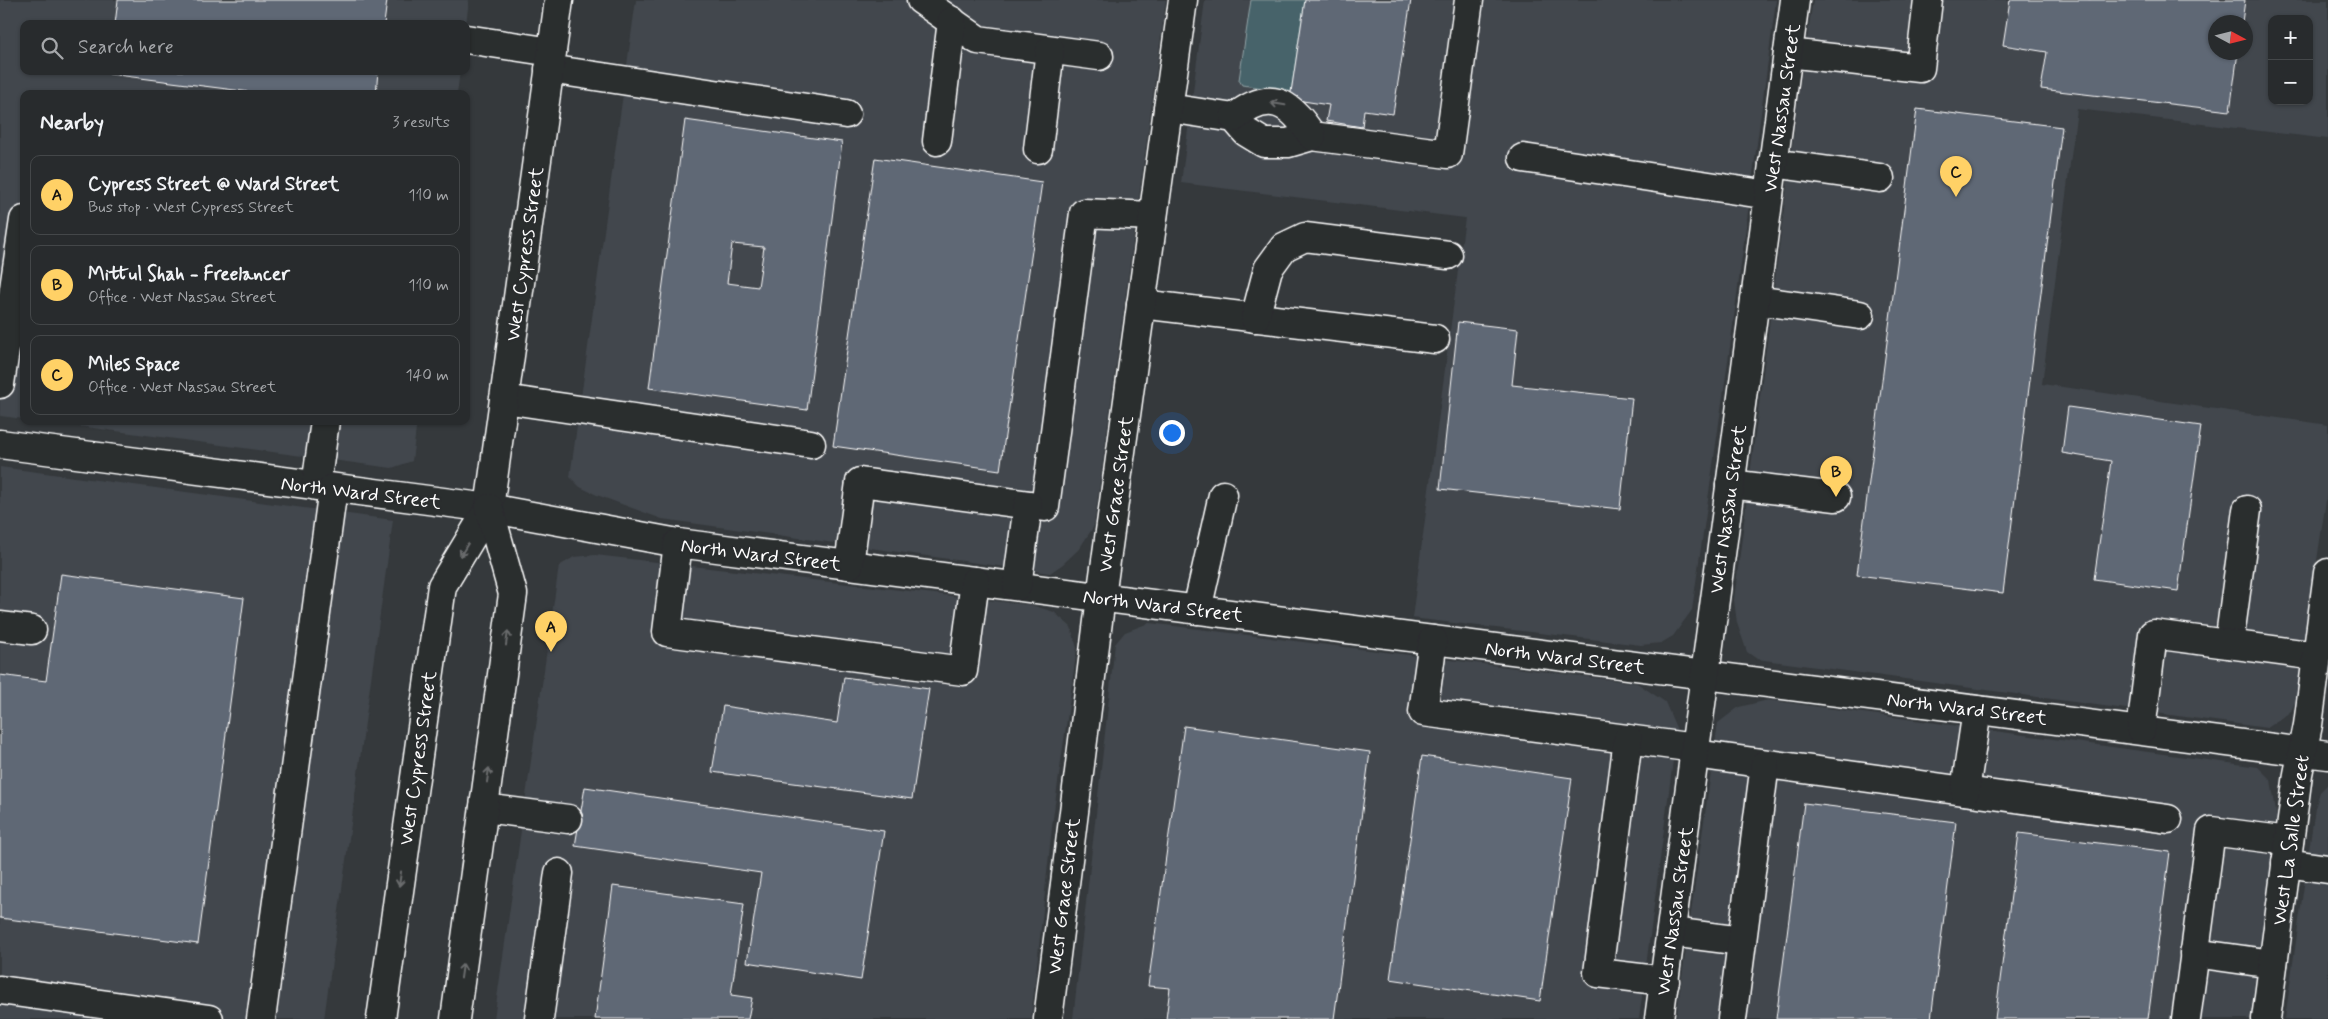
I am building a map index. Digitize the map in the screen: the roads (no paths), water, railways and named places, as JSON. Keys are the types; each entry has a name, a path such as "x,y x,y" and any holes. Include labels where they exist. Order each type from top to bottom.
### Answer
{"street":[{"name":"West Cypress Street","path":"381,1019 442,586 489,508 559,0"},
{"path":"921,0 978,40 1099,56"},
{"name":"West Grace Street","path":"1048,1019 1101,597 1183,0"},
{"path":"1168,108 1234,118 1246,132 1264,143 1288,143 1312,136 1448,154 1469,0"},
{"name":"West Nassau Street","path":"1659,1019 1795,0"},
{"path":"1788,53 1920,68 1928,0"},
{"path":"936,141 952,21"},
{"path":"470,40 550,61 846,114"},
{"path":"1038,149 1050,50"},
{"path":"1234,118 1245,109 1261,101 1288,106 1300,116 1312,136"},
{"path":"1523,158 1769,195"},
{"path":"1773,163 1880,178"},
{"path":"849,565 860,482 1045,507 1084,213 1153,216"},
{"path":"1255,318 1268,269 1284,247 1305,237 1448,255"},
{"path":"0,384 16,322 20,271"},
{"path":"1755,300 1860,314"},
{"path":"1141,304 1435,340"},
{"path":"504,399 811,444"},
{"path":"261,1019 325,487 325,425"},
{"name":"North Ward Street","path":"0,444 489,508 678,544 2315,753"},
{"path":"1730,484 1836,498"},
{"path":"1197,610 1224,495"},
{"path":"1017,586 1028,505"},
{"name":"West Cypress Street","path":"455,1019 513,594 489,508"},
{"path":"2229,644 2248,510"},
{"path":"678,544 667,632 914,664 963,670 975,581"},
{"name":"West La Salle Street","path":"2266,1019 2288,852 2315,753 2317,656 2328,573"},
{"path":"0,626 32,630"},
{"path":"2141,730 2153,634 2317,656"},
{"path":"1433,640 1423,712 1628,739 1765,764 2168,819"},
{"path":"1965,791 1977,710"},
{"path":"1628,739 1598,973 1664,981"},
{"path":"1732,1019 1765,764"},
{"path":"484,808 568,819"},
{"path":"2186,1019 2211,831 2288,852 2328,869"},
{"path":"539,1019 559,872"},
{"path":"1671,932 1742,941"},
{"path":"2194,953 2273,964"},
{"path":"0,990 210,1019"}],"water":[{"path":"1251,0 1305,0 1291,92 1242,85 1239,80"}],"place":[{"name":"Miles Space","path":"1956,197"},
{"name":"Mittul Shah - Freelancer","path":"1836,497"},
{"name":"Cypress Street @ Ward Street","path":"551,652"}]}
